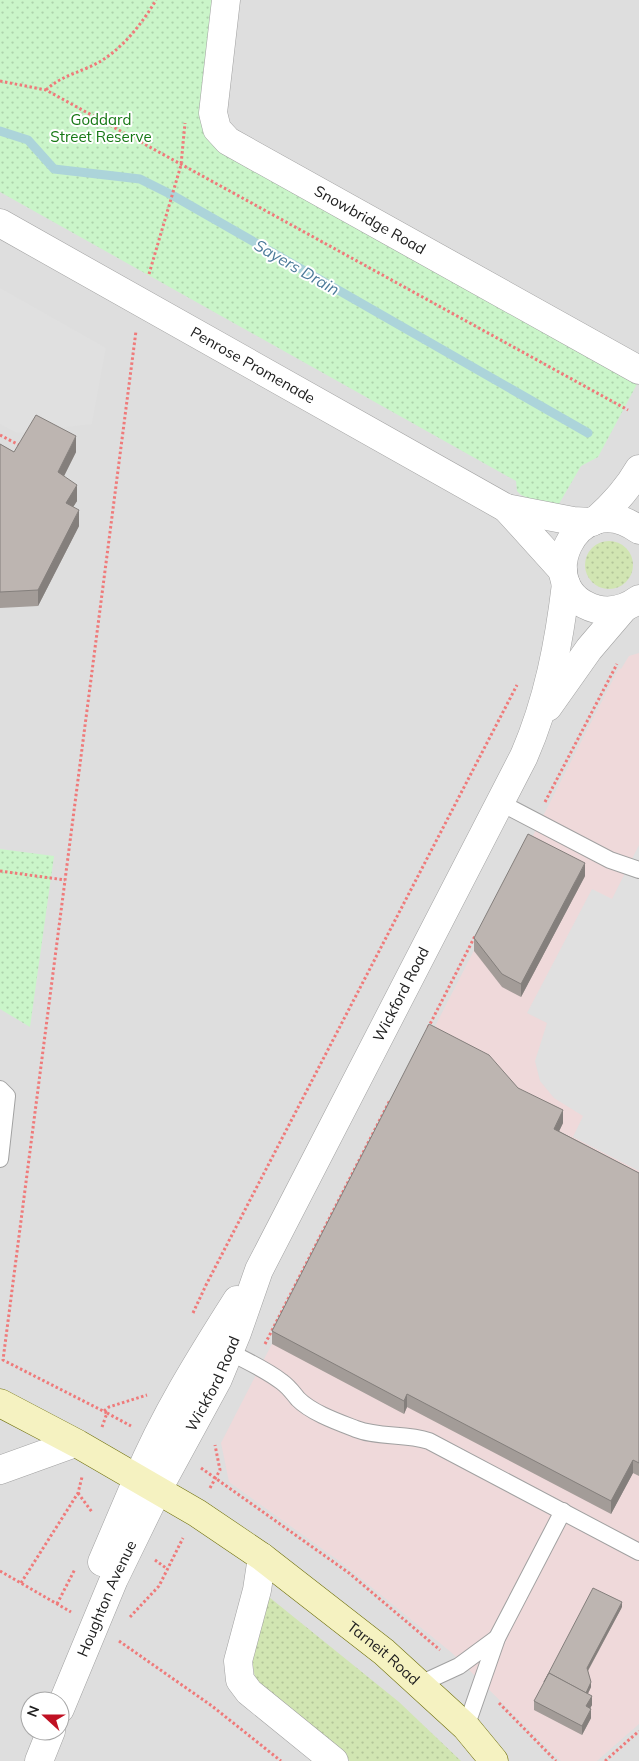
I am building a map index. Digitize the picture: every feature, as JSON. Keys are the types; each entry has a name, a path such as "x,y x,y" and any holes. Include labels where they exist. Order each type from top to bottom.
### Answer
{"main road":[{"name":"Tarneit Road","path":"0,1403 197,1513 262,1557 324,1603 420,1684 466,1727 494,1761"}],"street":[{"name":"Snowbridge Road","path":"226,0 213,113 217,129 228,141 639,370"},
{"name":"Penrose Promenade","path":"0,223 506,508 573,521 618,520 639,530"},
{"path":"594,521 616,503 630,485 639,469"},
{"name":"Penrose Promenade","path":"506,508 565,578 576,597 591,607 607,610 632,606"},
{"name":"Wickford Road","path":"540,719 560,633 565,578 564,558 568,543 578,530 594,521"},
{"name":"Wickford Road","path":"147,1485 177,1454 214,1387 220,1347 239,1296 259,1270 501,803 540,719 589,648 632,606"},
{"name":"Wickford Road","path":"147,1485 154,1440 220,1347"},
{"path":"0,1470 83,1448"},
{"name":"Houghton Avenue","path":"68,1691 96,1626 147,1485"},
{"path":"262,1557 257,1590 238,1661 240,1680 249,1692 334,1761"},
{"name":"Houghton Avenue","path":"65,1691 96,1626"},
{"path":"40,1761 47,1741"}],"lane":[{"path":"501,803 610,860 639,870"},
{"path":"0,1089 7,1096 0,1159"},
{"path":"220,1347 283,1382 299,1400 309,1407 359,1430 379,1434 404,1434 429,1441 639,1552"},
{"path":"466,1727 496,1638 563,1511"},
{"path":"420,1684 459,1666 496,1638"}],"path":[{"path":"46,90 60,78 87,68 117,48 136,30 156,0"},
{"path":"0,81 46,90 628,410"},
{"path":"154,1440 106,1412 3,1360 141,303 181,165 185,116"},
{"path":"0,435 25,449"},
{"path":"536,820 617,664"},
{"path":"190,1321 206,1285 518,683"},
{"path":"0,871 65,880"},
{"path":"424,1036 476,935"},
{"path":"254,1365 392,1096"},
{"path":"21,1583 78,1493 83,1448 109,1407 154,1393"},
{"path":"96,1626 159,1586 220,1470 214,1443"},
{"path":"177,1454 217,1477 349,1572 459,1666"},
{"path":"0,1571 96,1626 212,1706 281,1761"},
{"path":"481,1686 556,1761"},
{"path":"605,1761 639,1731"}],"shaded area":[{"path":"0,0 639,0 639,1761 0,1761"},
{"path":"0,288 106,348 92,424 17,433 0,424"},
{"path":"639,653 639,1724 597,1761 561,1761 452,1653 342,1563 229,1482 221,1443 619,668 621,669 629,656"},
{"path":"639,845 639,1171 573,1137 583,1116 554,1098 540,1081 535,1061 547,1023 527,1013 592,889 612,899"}],"green space":[{"name":"Goddard Street Reserve","path":"0,0 215,0 201,121 203,130 213,145 637,384 598,457 581,466 556,509 521,495 517,491 516,481 0,192"},
{"path":"604,541 614,541 626,548 633,560 633,570 626,582 614,589 604,589 596,585 589,578 585,570 585,560 589,552 596,545"},
{"path":"0,849 54,856 30,1027 0,1009"},
{"path":"269,1597 399,1702 461,1761 350,1761 259,1684 253,1665 254,1653"}],"building":[{"path":"36,415 76,436 58,472 77,485 66,503 79,510 38,590 0,592 0,444 14,452"},
{"path":"528,834 585,863 521,984 502,974 474,938"},
{"path":"429,1024 489,1055 518,1088 563,1110 554,1129 639,1173 639,1463 633,1460 611,1501 407,1394 404,1401 272,1331"},
{"path":"593,1588 622,1602 587,1668 591,1682 586,1693 549,1673 544,1682"},
{"path":"549,1673 592,1696 586,1706 591,1709 582,1726 534,1701"}],"waterway":[{"name":"Sayers Drain","path":"0,131 28,140 54,169 140,179 172,195 588,433"}]}
